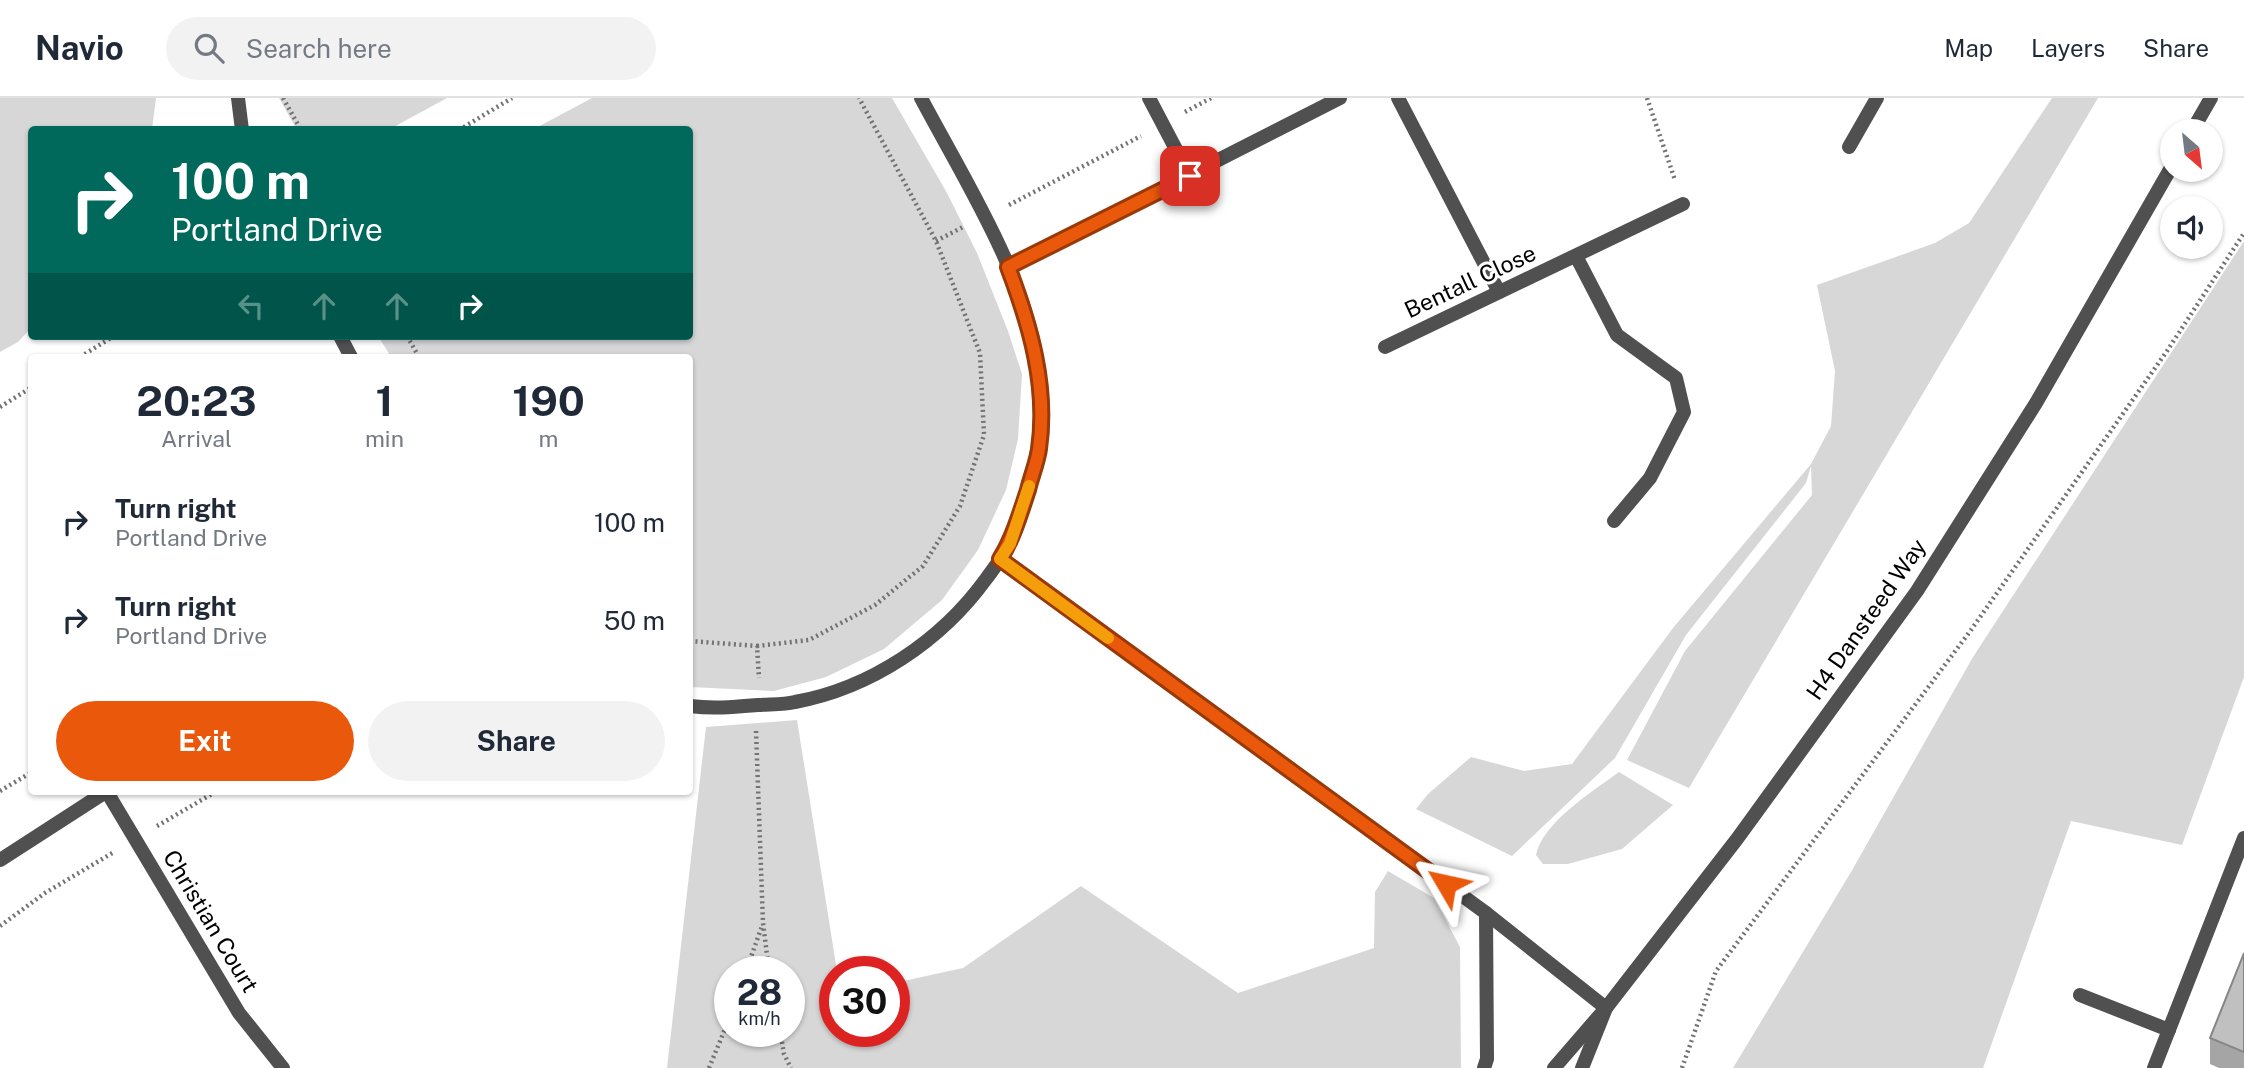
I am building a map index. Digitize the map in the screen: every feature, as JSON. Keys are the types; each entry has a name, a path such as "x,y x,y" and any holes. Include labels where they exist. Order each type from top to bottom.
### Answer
{"street":[{"path":"238,98 242,126"},
{"path":"693,706 715,709 794,703 834,692 894,664 948,623 974,596 1010,544 1039,452 1042,417 1033,339 1008,267 921,98"},
{"path":"1149,98 1190,176"},
{"path":"1008,267 1340,98"},
{"path":"1398,98 1499,292"},
{"path":"1849,147 1877,98"},
{"path":"2199,119 2211,98"},
{"name":"H4 Dansteed Way","path":"1554,1068 1606,1008 1737,839 1917,590 2036,403 2163,182"},
{"name":"Bentall Close","path":"1385,347 1683,204"},
{"path":"1576,256 1617,335 1676,378 1684,412 1650,478 1614,521"},
{"path":"1000,559 1486,913 1606,1008 1582,1068"},
{"path":"0,860 101,795"},
{"name":"Christian Court","path":"109,795 239,1013 282,1068"},
{"path":"2154,1068 2244,838"},
{"path":"1483,1068 1487,1059 1486,913"},
{"path":"2080,995 2169,1030"}],"path":[{"path":"283,98 299,126"},
{"path":"465,126 512,98"},
{"path":"693,642 757,646 810,640 875,605 923,566 960,506 984,435 980,353 936,241 859,98"},
{"path":"936,241 1211,98"},
{"path":"1647,98 1683,204"},
{"path":"1682,1068 1716,971 1971,631 2166,351 2244,233"},
{"path":"85,354 108,340"},
{"path":"0,407 28,390"},
{"path":"757,646 761,705 756,725 763,923 767,956"},
{"path":"0,791 28,774"},
{"path":"0,926 45,893 210,795"},
{"path":"751,956 763,923"},
{"path":"709,1068 718,1047"},
{"path":"783,1047 791,1068"}],"shaded area":[{"path":"0,98 156,98 152,126 28,126 28,331 18,342 0,352"},
{"path":"279,98 447,98 396,126 295,126"},
{"path":"592,98 892,98 947,193 977,253 1022,374 1018,439 1006,490 978,550 942,600 884,649 826,677 774,691 693,687 693,354 389,354 380,340 693,340 693,126 540,126"},
{"path":"2052,98 2098,98 1689,788 1627,760 1685,651 1812,495 1811,466 1806,483 1686,635 1615,758 1512,856 1416,809 1428,794 1471,757 1524,771 1572,764 1673,628 1811,464 1831,426 1835,371 1817,285 1935,243 1969,223"},
{"path":"2244,241 2244,677 2182,845 2071,821 1983,1068 1733,1068 1851,872 1973,657"},
{"path":"797,720 835,956 819,956 819,1047 910,1047 910,980 963,968 1081,886 1238,993 1374,948 1375,892 1388,871 1434,898 1460,947 1461,1068 667,1068 706,727"},
{"path":"1619,772 1673,805 1622,849 1568,864 1543,864 1536,855 1548,831 1583,798"}],"building":[{"path":"2244,953 2244,1052 2210,1038"}],"slow traffic":[{"path":"1029,486 1010,544 1000,559 1108,638"}],"route":[{"path":"1190,176 1008,267 1033,339 1042,417 1039,452 1010,544 1000,559 1446,884"}]}
